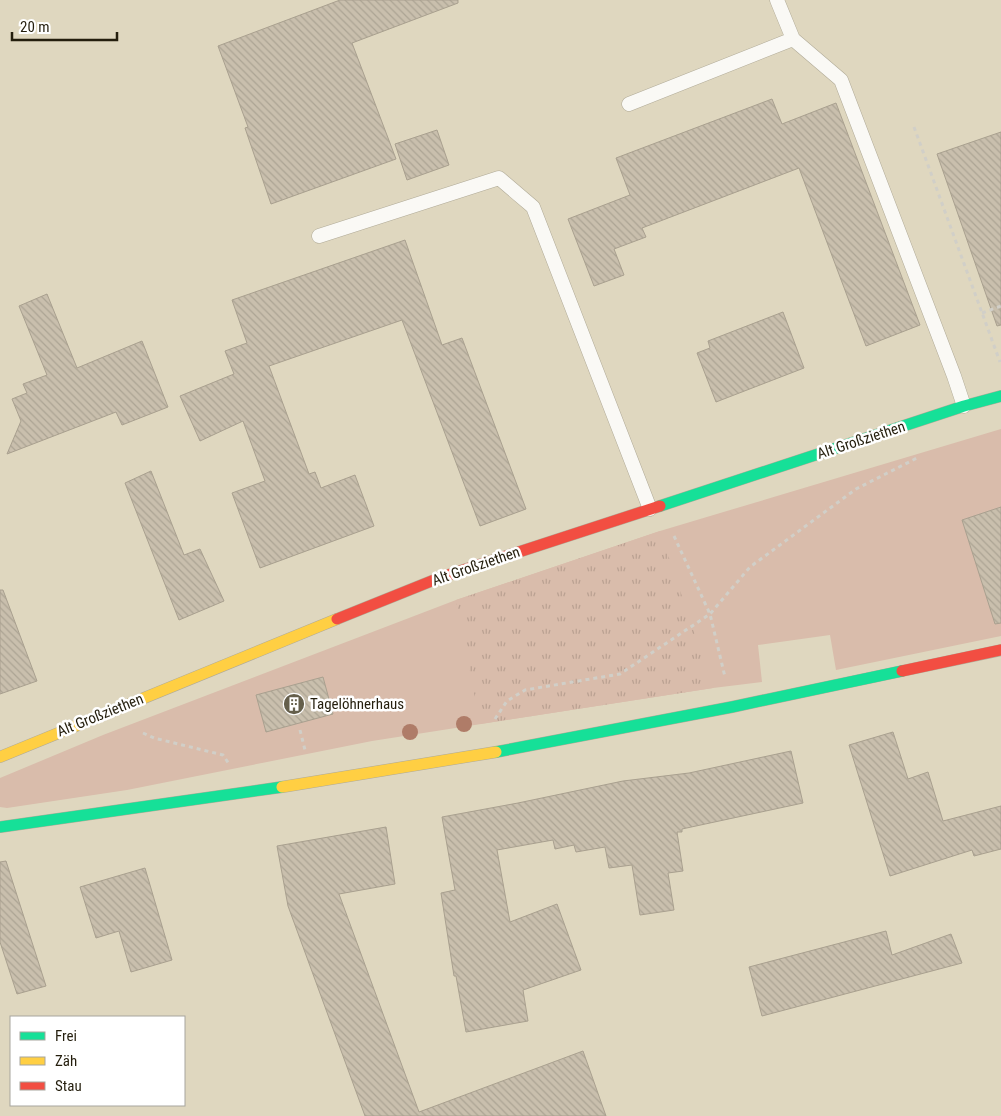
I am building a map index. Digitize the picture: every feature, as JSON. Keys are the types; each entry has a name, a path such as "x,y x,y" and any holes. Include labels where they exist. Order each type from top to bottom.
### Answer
{"street":[{"name":"Alt Großziethen","path":"0,757 439,578 964,406 1001,396"},
{"path":"0,827 245,793 495,751 732,707 1001,650"}],"lane":[{"path":"777,0 792,39 841,80 964,406"},
{"path":"629,104 792,39"},
{"path":"319,236 499,178 533,207 655,507"}],"path":[{"path":"914,127 1000,362"},
{"path":"982,313 1001,306"},
{"path":"495,751 491,732 496,716 506,701 525,690 620,674 710,614 750,567 856,489 926,453"},
{"path":"655,507 710,614 732,707"},
{"path":"115,709 128,726 154,738 223,754 232,769"},
{"path":"300,730 307,758"}],"green space":[{"path":"1001,429 1001,636 836,670 830,635 758,645 762,682 372,741 127,790 7,808 0,807 0,778 103,735 456,600 660,531"},
{"path":"660,531 713,688 480,724 456,600"}],"building":[{"path":"340,0 458,0 458,3 352,43 396,159 271,204 245,128 248,127 218,46"},
{"path":"772,99 782,124 836,103 920,325 866,346 799,168 642,228 646,237 614,249 624,275 594,286 568,219 630,195 616,158"},
{"path":"437,130 449,165 407,180 395,144"},
{"path":"1001,132 1001,325 997,326 937,154"},
{"path":"405,240 442,345 462,338 526,509 480,526 402,320 269,366 309,474 315,472 321,488 355,475 374,526 260,568 232,493 265,481 243,421 200,441 180,396 234,374 225,351 247,343 232,300"},
{"path":"47,294 77,368 142,341 168,407 122,425 116,412 7,454 21,421 12,399 27,393 23,384 47,375 19,306"},
{"path":"783,312 804,368 716,402 697,353 710,348 708,341"},
{"path":"151,471 184,555 200,549 224,601 179,620 125,483"},
{"path":"1001,507 1001,623 995,624 962,520"},
{"path":"0,590 3,590 37,681 0,694"},
{"name":"Tagelöhnerhaus","path":"323,677 333,714 266,732 256,695"},
{"path":"893,732 908,779 928,772 943,821 1001,806 1001,849 974,856 972,850 890,876 849,745"},
{"path":"791,751 803,803 682,829 682,832 677,832 683,871 668,873 674,910 640,915 632,865 609,868 605,847 576,852 574,845 555,849 553,840 497,850 510,922 557,904 581,970 523,990 528,1021 466,1032 456,976 454,976 441,893 455,890 442,817 623,781 689,773"},
{"path":"386,827 395,884 339,894 419,1112 583,1051 606,1116 365,1116 288,906 277,846"},
{"path":"6,861 46,986 17,994 0,942 0,862"},
{"path":"145,868 172,960 131,972 119,931 96,938 80,887"},
{"path":"886,931 892,955 951,934 962,963 762,1016 749,967"}],"traffic: fast":[{"path":"660,506 964,406 1001,396"},
{"path":"496,752 732,707 902,671"},
{"path":"0,827 282,787"}],"traffic: slow":[{"path":"0,757 337,619"},
{"path":"282,787 496,752"}],"traffic: jam":[{"path":"337,619 439,578 660,506"},
{"path":"902,671 1001,650"}],"place":[{"name":"Tagelöhnerhaus","path":"294,704"}]}
